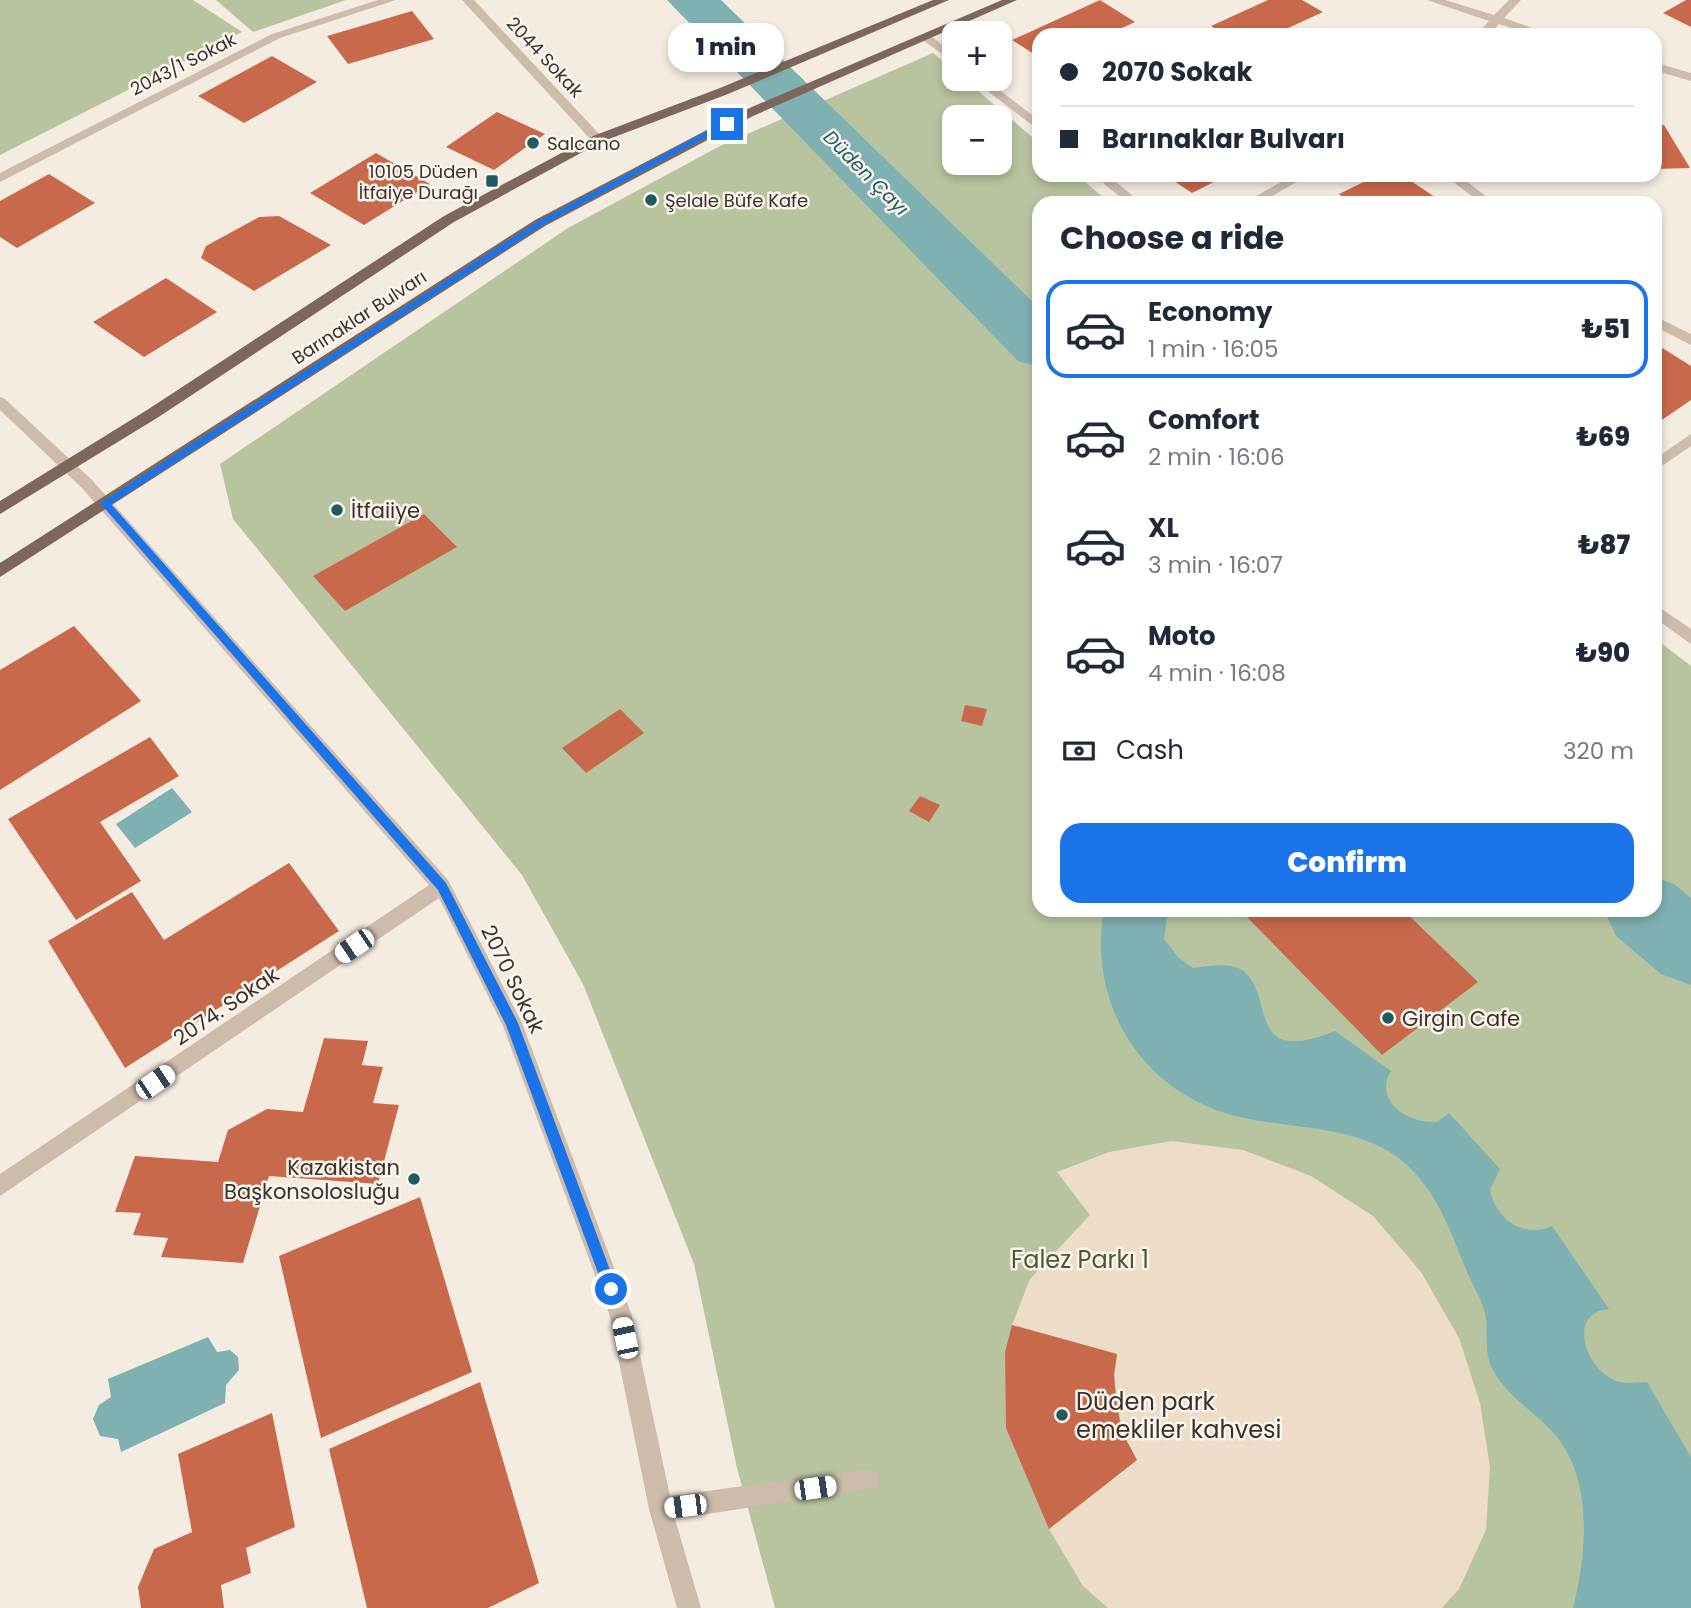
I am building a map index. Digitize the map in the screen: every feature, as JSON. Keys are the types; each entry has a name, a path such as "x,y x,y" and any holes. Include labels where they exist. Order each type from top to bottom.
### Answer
{"main road":[{"name":"Barınaklar Bulvarı","path":"0,508 449,219 597,139 724,91 940,0"},
{"name":"Barınaklar Bulvarı","path":"0,571 540,223 749,113 1011,0"}],"street":[{"name":"2043/1 Sokak","path":"0,178 276,36 390,0"},
{"name":"2044 Sokak","path":"468,0 597,139"},
{"path":"1433,0 1523,28"},
{"path":"1489,28 1515,0"},
{"path":"927,38 942,50"},
{"path":"1662,69 1691,78"},
{"path":"994,91 1032,121"},
{"path":"1109,182 1126,196"},
{"path":"1263,196 1290,182"},
{"path":"1460,182 1479,196"},
{"path":"1662,325 1691,340"},
{"name":"2070 Sokak","path":"0,402 105,503 442,886 512,1023 620,1313 661,1508 689,1608"},
{"path":"1662,461 1691,439"},
{"path":"1662,616 1691,639"},
{"name":"2074. Sokak","path":"0,1186 442,886"},
{"path":"661,1508 869,1480"}],"green space":[{"path":"0,0 193,0 242,32 0,155"},
{"path":"216,0 346,0 253,32"},
{"name":"Falez Parkı 1","path":"933,53 942,60 942,91 978,91 994,105 942,105 942,175 1012,175 1012,120 1032,137 1032,182 1085,182 1102,196 1032,196 1032,917 1662,917 1662,644 1691,666 1691,1608 775,1608 737,1468 694,1264 583,984 522,875 233,519 220,464 568,228 720,146"}],"shaded area":[{"path":"1171,1141 1243,1150 1311,1176 1373,1216 1421,1272 1459,1338 1480,1403 1490,1467 1486,1530 1459,1589 1442,1608 1108,1608 1083,1586 1049,1529 1122,1432 1114,1375 1117,1354 1012,1325 1030,1279 1090,1215 1057,1172 1109,1152"}],"water":[{"path":"172,788 192,812 135,848 116,824"},
{"path":"1103,917 1167,917 1164,939 1179,958 1193,968 1224,965 1237,968 1252,981 1267,1024 1274,1035 1287,1041 1306,1040 1335,1031 1391,1071 1386,1082 1387,1092 1397,1109 1427,1122 1437,1122 1449,1113 1500,1169 1490,1190 1498,1210 1505,1218 1512,1224 1531,1230 1552,1226 1609,1309 1596,1313 1588,1320 1584,1330 1585,1342 1595,1365 1618,1382 1647,1382 1691,1457 1691,1608 1573,1608 1584,1540 1584,1516 1575,1470 1566,1450 1552,1431 1512,1395 1493,1370 1488,1356 1484,1308 1429,1191 1410,1168 1391,1153 1369,1142 1322,1130 1225,1113 1194,1100 1167,1082 1144,1060 1126,1035 1112,1006 1104,976 1101,943"},
{"path":"208,1337 217,1352 230,1350 238,1357 239,1370 226,1385 225,1403 121,1452 118,1439 100,1436 93,1419 99,1405 111,1397 108,1379"}],"building":[{"path":"1100,0 1135,22 1122,28 1038,28"},
{"path":"1268,0 1302,0 1323,12 1288,28 1211,26"},
{"path":"1686,0 1691,0 1691,27 1663,13"},
{"path":"412,11 434,39 348,64 327,36"},
{"path":"1032,31 1032,53 1012,40"},
{"path":"272,56 317,82 244,123 198,96"},
{"path":"497,112 545,134 494,170 446,147"},
{"path":"1662,125 1664,125 1690,168 1662,169"},
{"path":"376,153 430,184 364,225 310,193"},
{"path":"49,174 95,203 17,248 0,237 0,201"},
{"path":"1176,182 1214,182 1192,193"},
{"path":"1364,182 1412,182 1434,196 1342,196 1339,194"},
{"path":"279,216 331,245 254,291 201,258 206,246 259,217"},
{"path":"166,278 217,312 144,357 93,322"},
{"path":"1662,348 1691,366 1691,400 1662,420"},
{"path":"424,514 457,547 345,611 313,576"},
{"path":"74,626 141,701 0,790 0,670"},
{"path":"965,705 987,709 982,726 961,721"},
{"path":"620,709 644,733 586,773 562,748"},
{"path":"150,737 179,776 100,822 141,881 76,920 8,819"},
{"path":"920,796 940,805 929,822 909,811"},
{"path":"289,863 339,931 125,1068 48,941 132,892 164,940"},
{"name":"Girgin Cafe","path":"1247,917 1410,917 1478,982 1382,1055"},
{"path":"324,1038 368,1041 362,1065 383,1067 373,1103 399,1105 378,1184 269,1176 243,1263 161,1257 168,1238 133,1235 141,1213 115,1212 135,1156 218,1162 228,1130 267,1109 303,1112"},
{"path":"420,1197 472,1372 321,1438 279,1256"},
{"name":"Düden park emekliler kahvesi","path":"1012,1325 1117,1354 1114,1375 1116,1401 1122,1432 1137,1460 1049,1529 1006,1428 1005,1352"},
{"path":"480,1382 539,1583 488,1608 367,1608 329,1449"},
{"path":"272,1413 295,1527 246,1548 251,1573 221,1585 224,1608 141,1608 138,1587 154,1549 192,1532 178,1454"}],"waterway":[{"name":"Düden Çayı","path":"692,0 1032,338"},
{"name":"Düden Çayı","path":"1653,917 1691,948"}],"place":[{"name":"Salcano","path":"533,143"},
{"name":"10105 Düden İtfaiye Durağı","path":"492,181"},
{"name":"Şelale Büfe Kafe","path":"651,200"},
{"name":"İtfaiiye","path":"337,510"},
{"name":"Girgin Cafe","path":"1388,1018"},
{"name":"Kazakistan Başkonsolosluğu","path":"414,1179"},
{"name":"Düden park emekliler kahvesi","path":"1062,1415"}],"route":[{"path":"611,1289 512,1023 442,886 105,503 540,223 727,124"}]}
